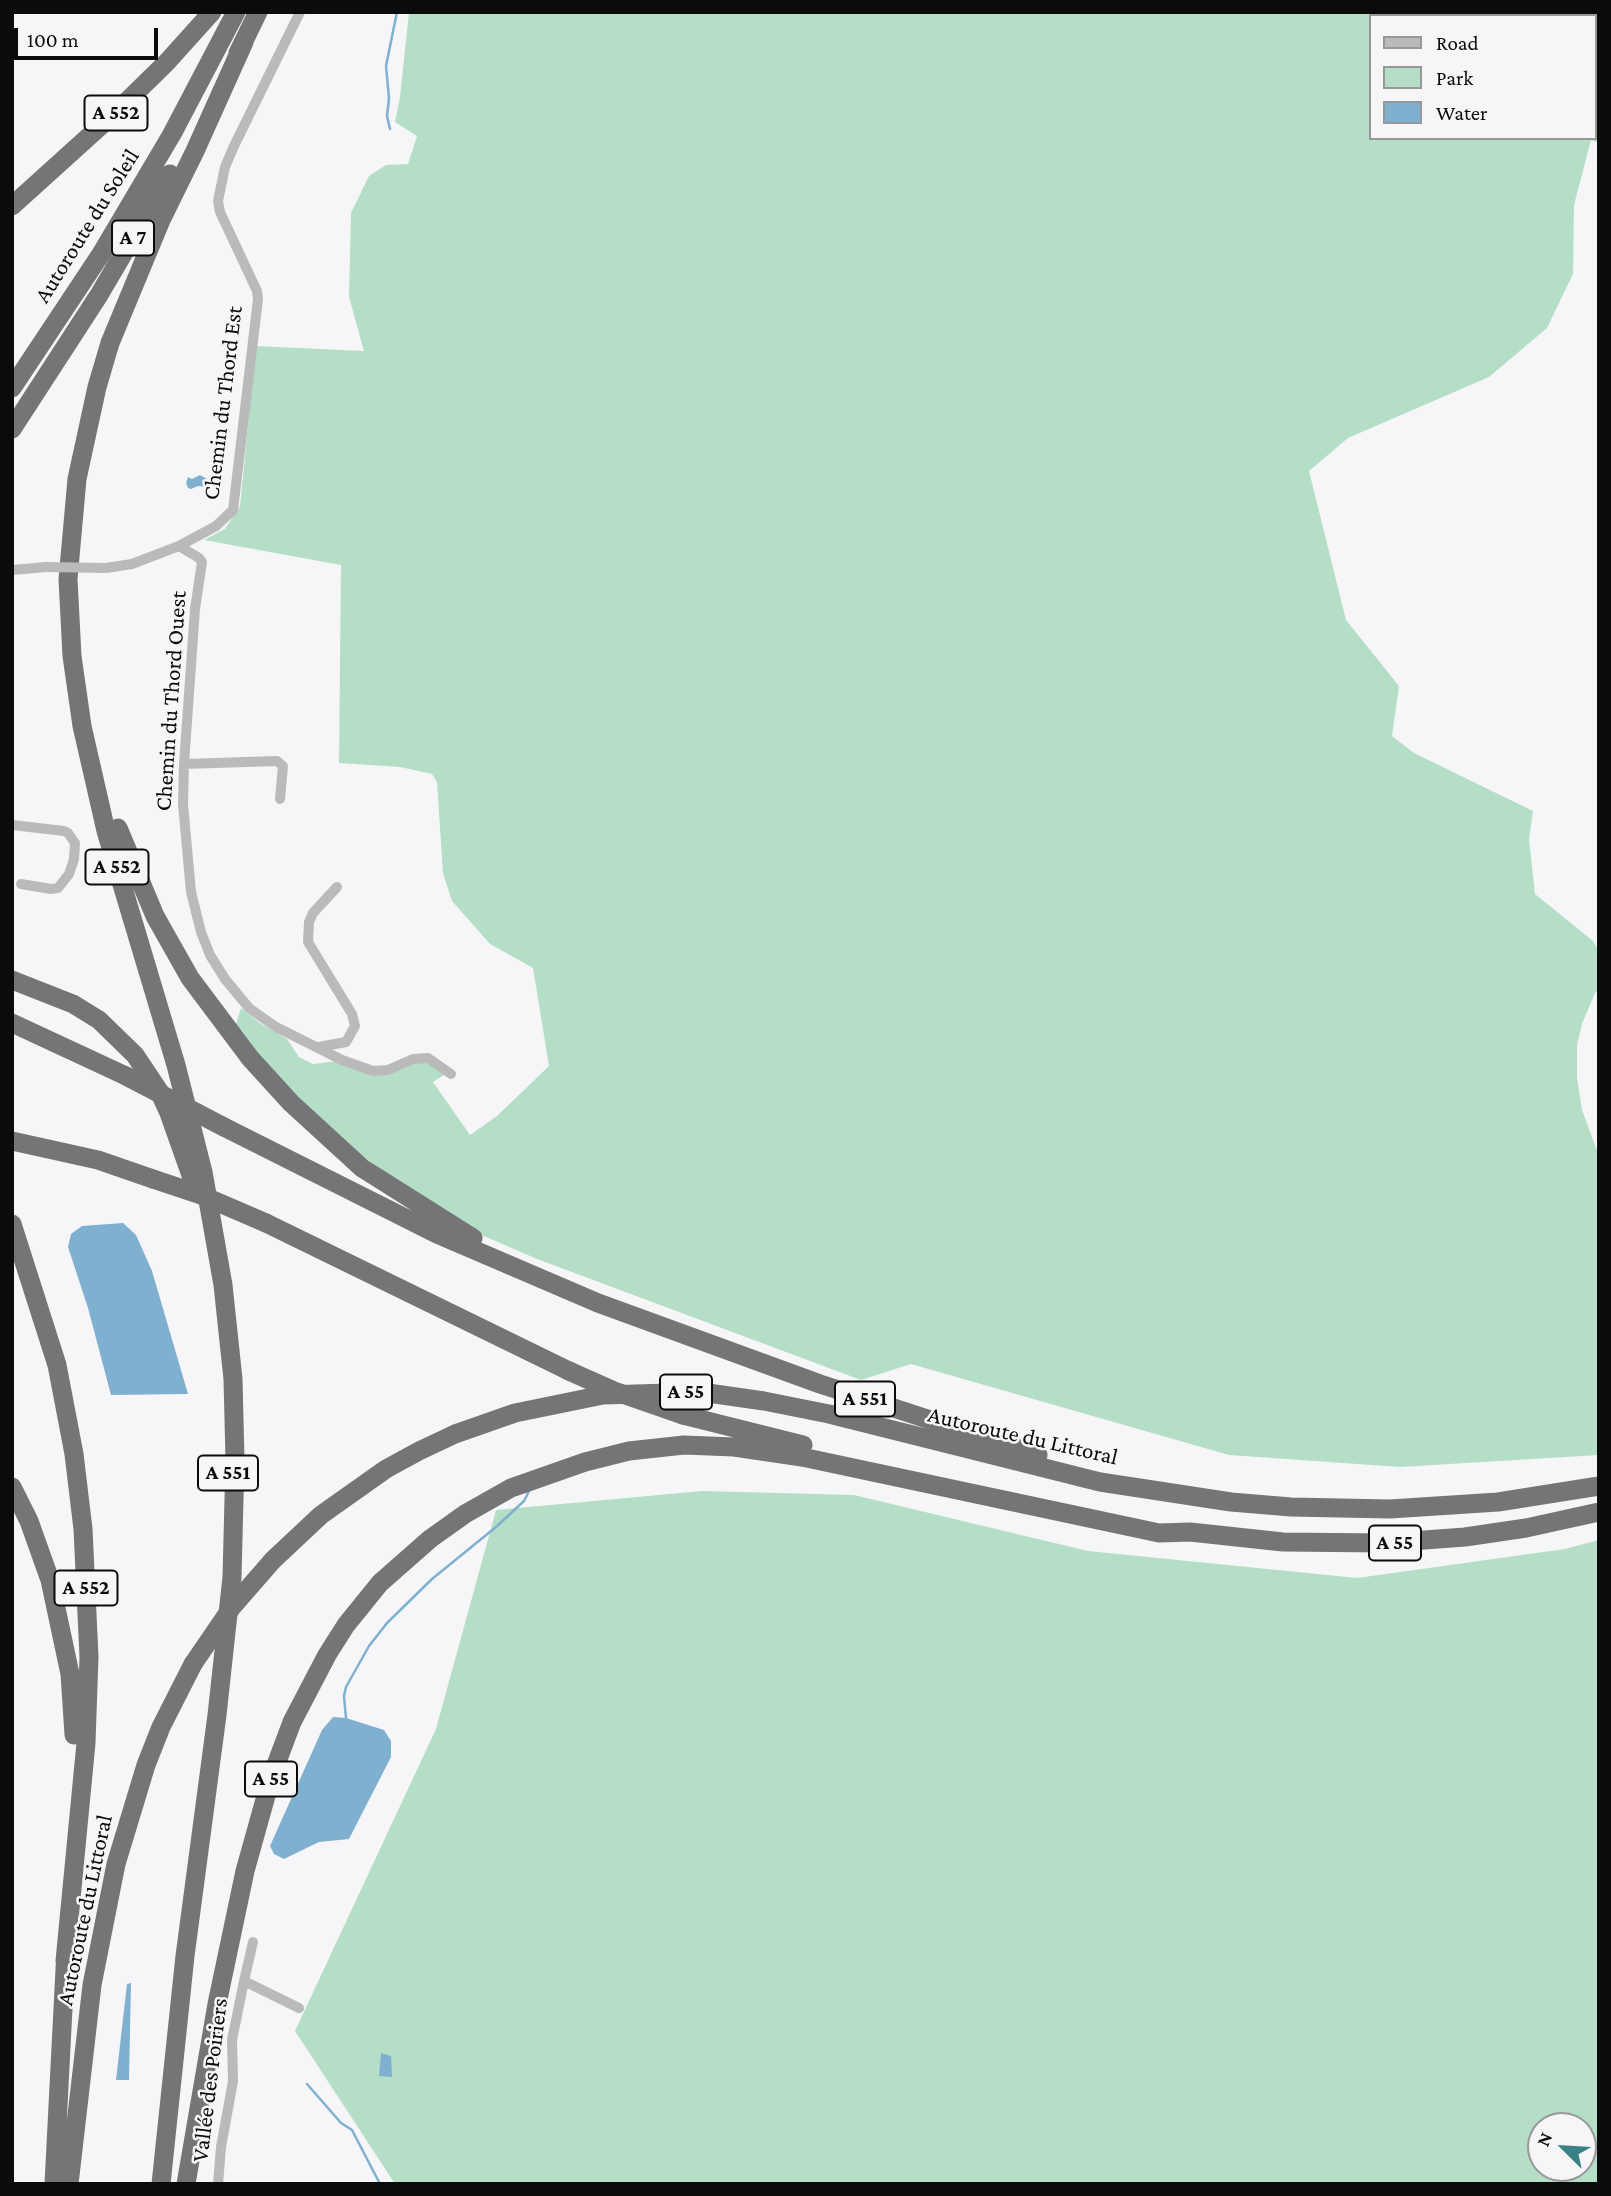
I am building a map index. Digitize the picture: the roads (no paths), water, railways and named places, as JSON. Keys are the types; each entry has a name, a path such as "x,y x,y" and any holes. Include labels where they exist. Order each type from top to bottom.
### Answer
{"highway":[{"name":"A 552","path":"12,206 117,113 212,12"},
{"name":"Autoroute du Soleil","path":"12,388 101,254 165,146 236,12"},
{"name":"Autoroute du Soleil","path":"12,429 40,389 142,223 244,42 258,12"},
{"name":"A 552","path":"161,2184 185,1956 232,1577 235,1460 233,1379 223,1285 203,1172 190,1117 97,792 82,726 72,656 68,579 76,479 96,387 125,302 244,42"},
{"name":"A 552","path":"72,656 104,786 126,850 155,916 190,978 230,1035 290,1103 362,1168 458,1230 598,1303"},
{"name":"A 551","path":"12,981 73,1004 99,1020 126,1044 159,1091 189,1164 216,1289 226,1391 227,1496 217,1715"},
{"name":"A 551","path":"12,1023 126,1076 320,1177 437,1234 598,1303 820,1384 1136,1486"},
{"path":"17,1141 98,1160 201,1195 266,1223 569,1371 614,1391 683,1415 1025,1496 1159,1522 1190,1532"},
{"name":"A 552","path":"12,1224 57,1365 74,1454 83,1530 89,1657 86,1743 65,1961"},
{"name":"Autoroute du Littoral","path":"69,2184 92,1985 116,1864 146,1765 175,1698 193,1664 232,1607 273,1560 321,1515 386,1469 455,1434 515,1413 603,1395 701,1392 764,1401 842,1418 1100,1482 1231,1502 1390,1509 1498,1502 1599,1486"},
{"name":"A 55","path":"186,2184 217,2004 245,1871 271,1779 292,1722 327,1655 373,1591 402,1561 465,1514 511,1489 559,1471 629,1451 684,1445 734,1447 802,1457 1159,1533 1190,1532 1283,1542 1384,1544 1465,1537 1526,1528 1599,1512"},
{"name":"A 552","path":"12,1487 29,1521 50,1580 70,1674 74,1760 54,2184"}],"street":[{"name":"Chemin du Thord Est","path":"12,570 46,567 106,568 132,564 179,546 216,526 233,509 258,299 257,291 220,212 218,201 230,157 300,12"},
{"name":"Chemin du Thord Ouest","path":"179,546 202,562 195,609 184,764 184,829 188,874 201,932 210,955 225,979 250,1008 276,1027 342,1060 373,1071 388,1070 420,1057 428,1058 451,1074"},
{"path":"184,764 277,761 283,766 280,799"},
{"path":"12,825 64,831 75,843 69,874 58,888 51,890 20,884"},
{"path":"319,1047 346,1042 355,1027 352,1014 308,942 309,922 313,913 337,887"},
{"name":"Vallée des Poiriers","path":"218,2184 221,2147 233,2081 232,2040 253,1942"},
{"path":"244,1981 299,2008"}],"water":[{"path":"200,475 207,479 207,487 188,488 188,477 192,479"},
{"path":"123,1223 136,1235 152,1271 188,1394 111,1395 88,1308 68,1247 71,1234 82,1226"},
{"path":"333,1717 346,1718 384,1730 391,1741 391,1757 349,1839 319,1842 284,1859 274,1854 270,1846 322,1730"},
{"path":"131,1983 129,2080 116,2080 127,1984"},
{"path":"381,2053 391,2056 392,2077 379,2076"}],"waterway":[{"path":"390,129 387,116 389,98 386,66 397,12"},
{"path":"346,1718 346,1687 369,1646 387,1623 432,1579 524,1501 529,1491"},
{"path":"307,2084 341,2123 352,2130 380,2184"}]}
